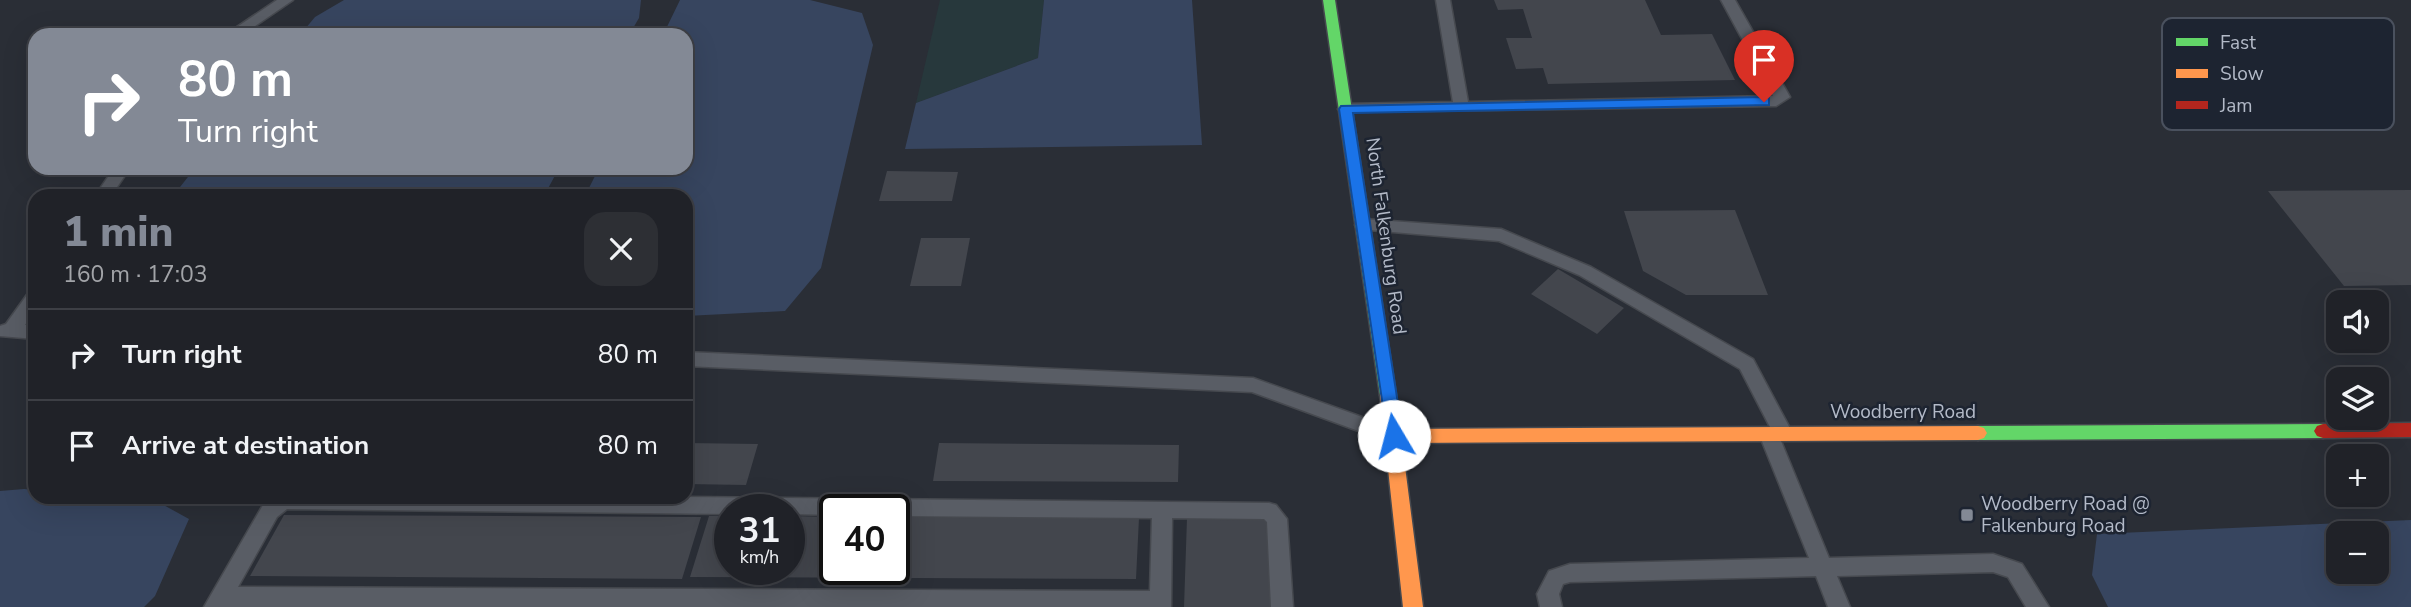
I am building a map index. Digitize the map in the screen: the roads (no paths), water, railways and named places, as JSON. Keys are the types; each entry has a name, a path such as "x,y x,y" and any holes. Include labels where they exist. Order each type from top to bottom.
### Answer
{"street":[{"name":"North Falkenburg Road","path":"1329,0 1394,436 1413,607"},
{"name":"Woodberry Road","path":"1394,436 2411,430"}],"lane":[{"path":"243,28 286,0"},
{"path":"1443,0 1461,107"},
{"path":"1346,109 1776,101 1782,97 1728,0"},
{"path":"1363,225 1501,235 1586,271 1747,364 1776,434 1839,607"},
{"path":"6,331 28,304"},
{"path":"6,331 28,332"},
{"path":"693,359 1253,385 1394,436"},
{"path":"279,504 270,511 218,601 1160,604 1162,509"},
{"path":"613,504 1269,511 1277,519 1282,607"},
{"path":"1550,607 1548,594 1556,577 1570,573 1993,563 2015,570 2038,607"}],"water":[{"path":"344,0 641,0 639,18 633,28 306,28 315,17"},
{"path":"680,0 810,0 862,13 873,45 821,268 785,311 693,316 693,189 588,189 596,175 693,175 693,28 666,28"},
{"path":"1044,0 1192,0 1202,145 905,149 916,103 1038,58"},
{"path":"190,175 555,175 548,189 178,189"},
{"path":"28,489 28,504 162,504 189,519 155,596 144,607 0,607 0,491"},
{"path":"2411,520 2411,607 2108,607 2092,575 2097,534 2326,524 2326,584 2389,584 2389,521"}],"place":[{"name":"Woodberry Road @ Falkenburg Road","path":"1967,515"}]}
